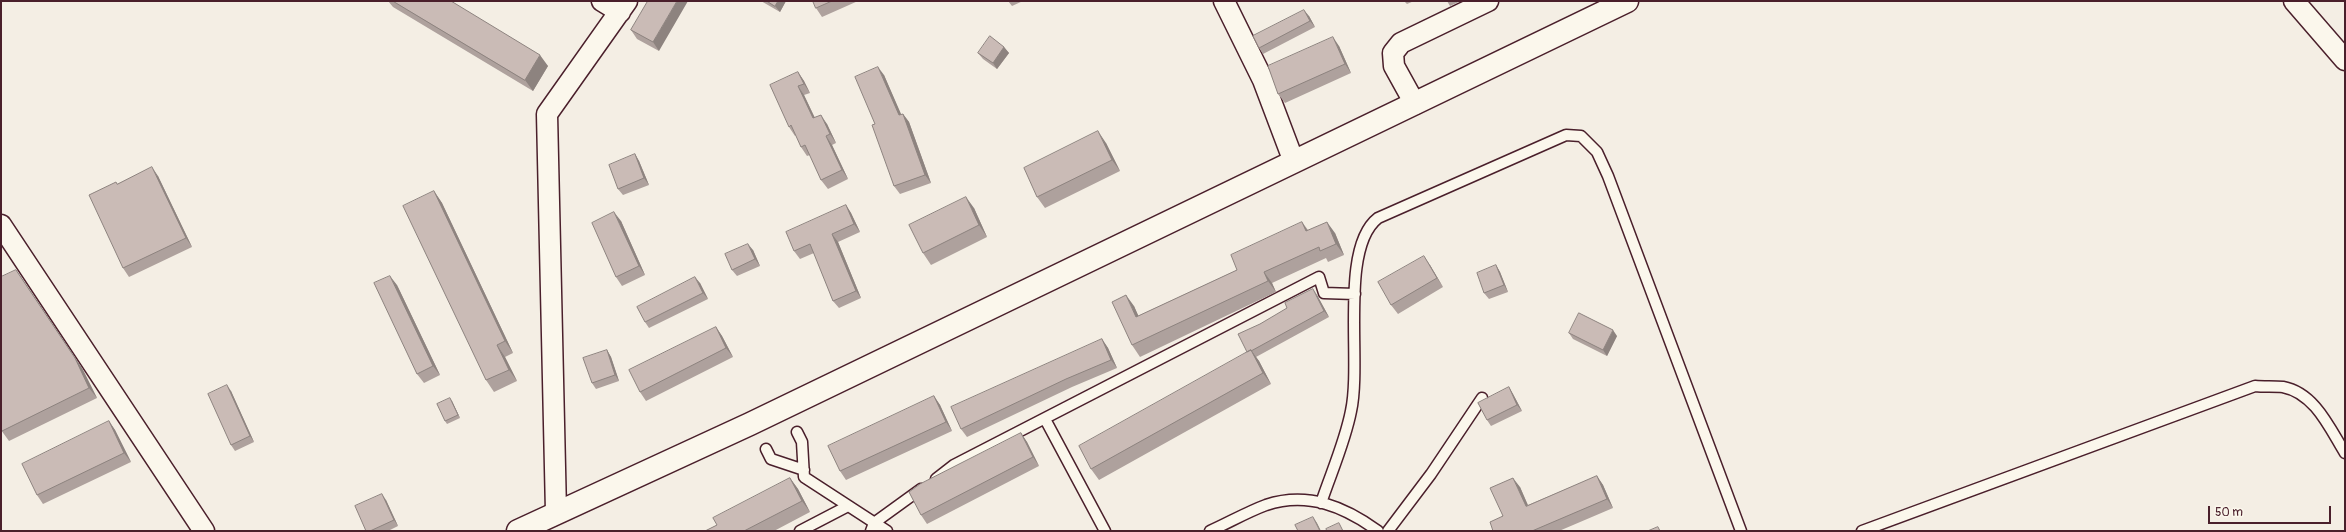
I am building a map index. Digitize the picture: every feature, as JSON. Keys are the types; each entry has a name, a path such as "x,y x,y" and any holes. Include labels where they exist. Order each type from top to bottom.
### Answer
{"street":[{"path":"556,512 547,114 623,7 602,1"},
{"path":"1224,1 1263,80 1294,162"},
{"path":"1415,104 1394,66 1393,53 1401,43 1488,1"},
{"path":"518,531 556,512 757,421 1627,1"},
{"path":"2294,1 2345,60"},
{"path":"1,226 204,531"}],"lane":[{"path":"1321,503 1351,411 1356,376 1355,267 1362,242 1370,224 1378,218 1566,135 1581,136 1597,152 1608,176 1741,531"},
{"path":"873,527 954,466 1319,276 1324,293 1355,294"},
{"path":"1862,531 2255,386 2284,387 2302,395 2318,409 2345,453"},
{"path":"1388,531 1431,474 1482,398"},
{"path":"1045,419 1105,531"},
{"path":"797,432 802,442 804,477 848,506 873,527 887,531"},
{"path":"766,449 771,459 804,470"},
{"path":"1210,531 1267,505 1306,499 1341,508 1378,531"},
{"path":"800,531 848,506"}],"building":[{"path":"393,1 451,1 540,55 525,80"},
{"path":"648,1 677,1 653,42 631,30"},
{"path":"767,1 778,1 775,6"},
{"path":"813,1 832,1 816,8"},
{"path":"1304,10 1310,21 1259,48 1253,36"},
{"path":"990,36 1004,47 993,63 978,53"},
{"path":"1333,37 1345,64 1278,94 1268,66"},
{"path":"878,67 899,115 903,114 925,175 894,186 872,125 875,124 855,77"},
{"path":"798,72 804,84 798,86 813,118 821,115 830,134 826,136 842,170 821,180 805,145 801,147 791,125 789,127 770,85"},
{"path":"1098,131 1112,160 1037,197 1024,168"},
{"path":"635,154 644,178 618,189 609,165"},
{"path":"152,167 186,238 123,268 89,195 116,182 117,184"},
{"path":"434,191 505,341 497,345 509,370 486,380 403,206"},
{"path":"966,197 979,225 923,253 909,225"},
{"path":"846,205 854,224 832,234 856,291 833,301 810,244 794,251 786,232"},
{"path":"614,212 639,266 616,277 592,223"},
{"path":"1302,222 1306,231 1327,222 1336,244 1320,251 1319,247 1264,272 1268,281 1132,345 1112,302 1126,295 1136,317 1237,270 1231,255"},
{"path":"748,244 755,259 732,270 725,254"},
{"path":"1424,256 1437,278 1391,305 1378,282"},
{"path":"1496,265 1504,285 1484,293 1477,273"},
{"path":"16,270 75,358 89,388 2,431 1,277"},
{"path":"390,276 433,366 417,374 374,283"},
{"path":"695,277 703,293 645,322 637,307"},
{"path":"1313,289 1324,311 1247,352 1238,334 1260,324 1287,308 1285,303"},
{"path":"1579,313 1613,330 1603,350 1569,333"},
{"path":"716,327 726,348 640,392 629,370"},
{"path":"1102,339 1111,360 1066,379 961,429 951,407"},
{"path":"607,350 615,375 592,383 583,358"},
{"path":"1251,350 1263,373 1091,469 1079,446"},
{"path":"227,385 250,436 231,445 208,394"},
{"path":"1509,387 1517,405 1487,420 1478,403"},
{"path":"934,396 946,422 840,471 828,446"},
{"path":"450,398 458,415 445,421 437,404"},
{"path":"109,421 124,453 37,495 22,464"},
{"path":"1021,433 1033,457 921,515 909,492 920,484"},
{"path":"1597,476 1607,499 1532,531 1493,531 1490,522 1503,516 1490,488 1513,478 1526,506"},
{"path":"790,478 802,501 744,531 705,531 717,525 713,518"},
{"path":"382,494 394,520 370,531 366,531 355,506"},
{"path":"1313,517 1320,531 1298,531 1295,525"},
{"path":"1339,523 1343,531 1327,531 1326,529"},
{"path":"1658,527 1660,531 1648,531"}]}
